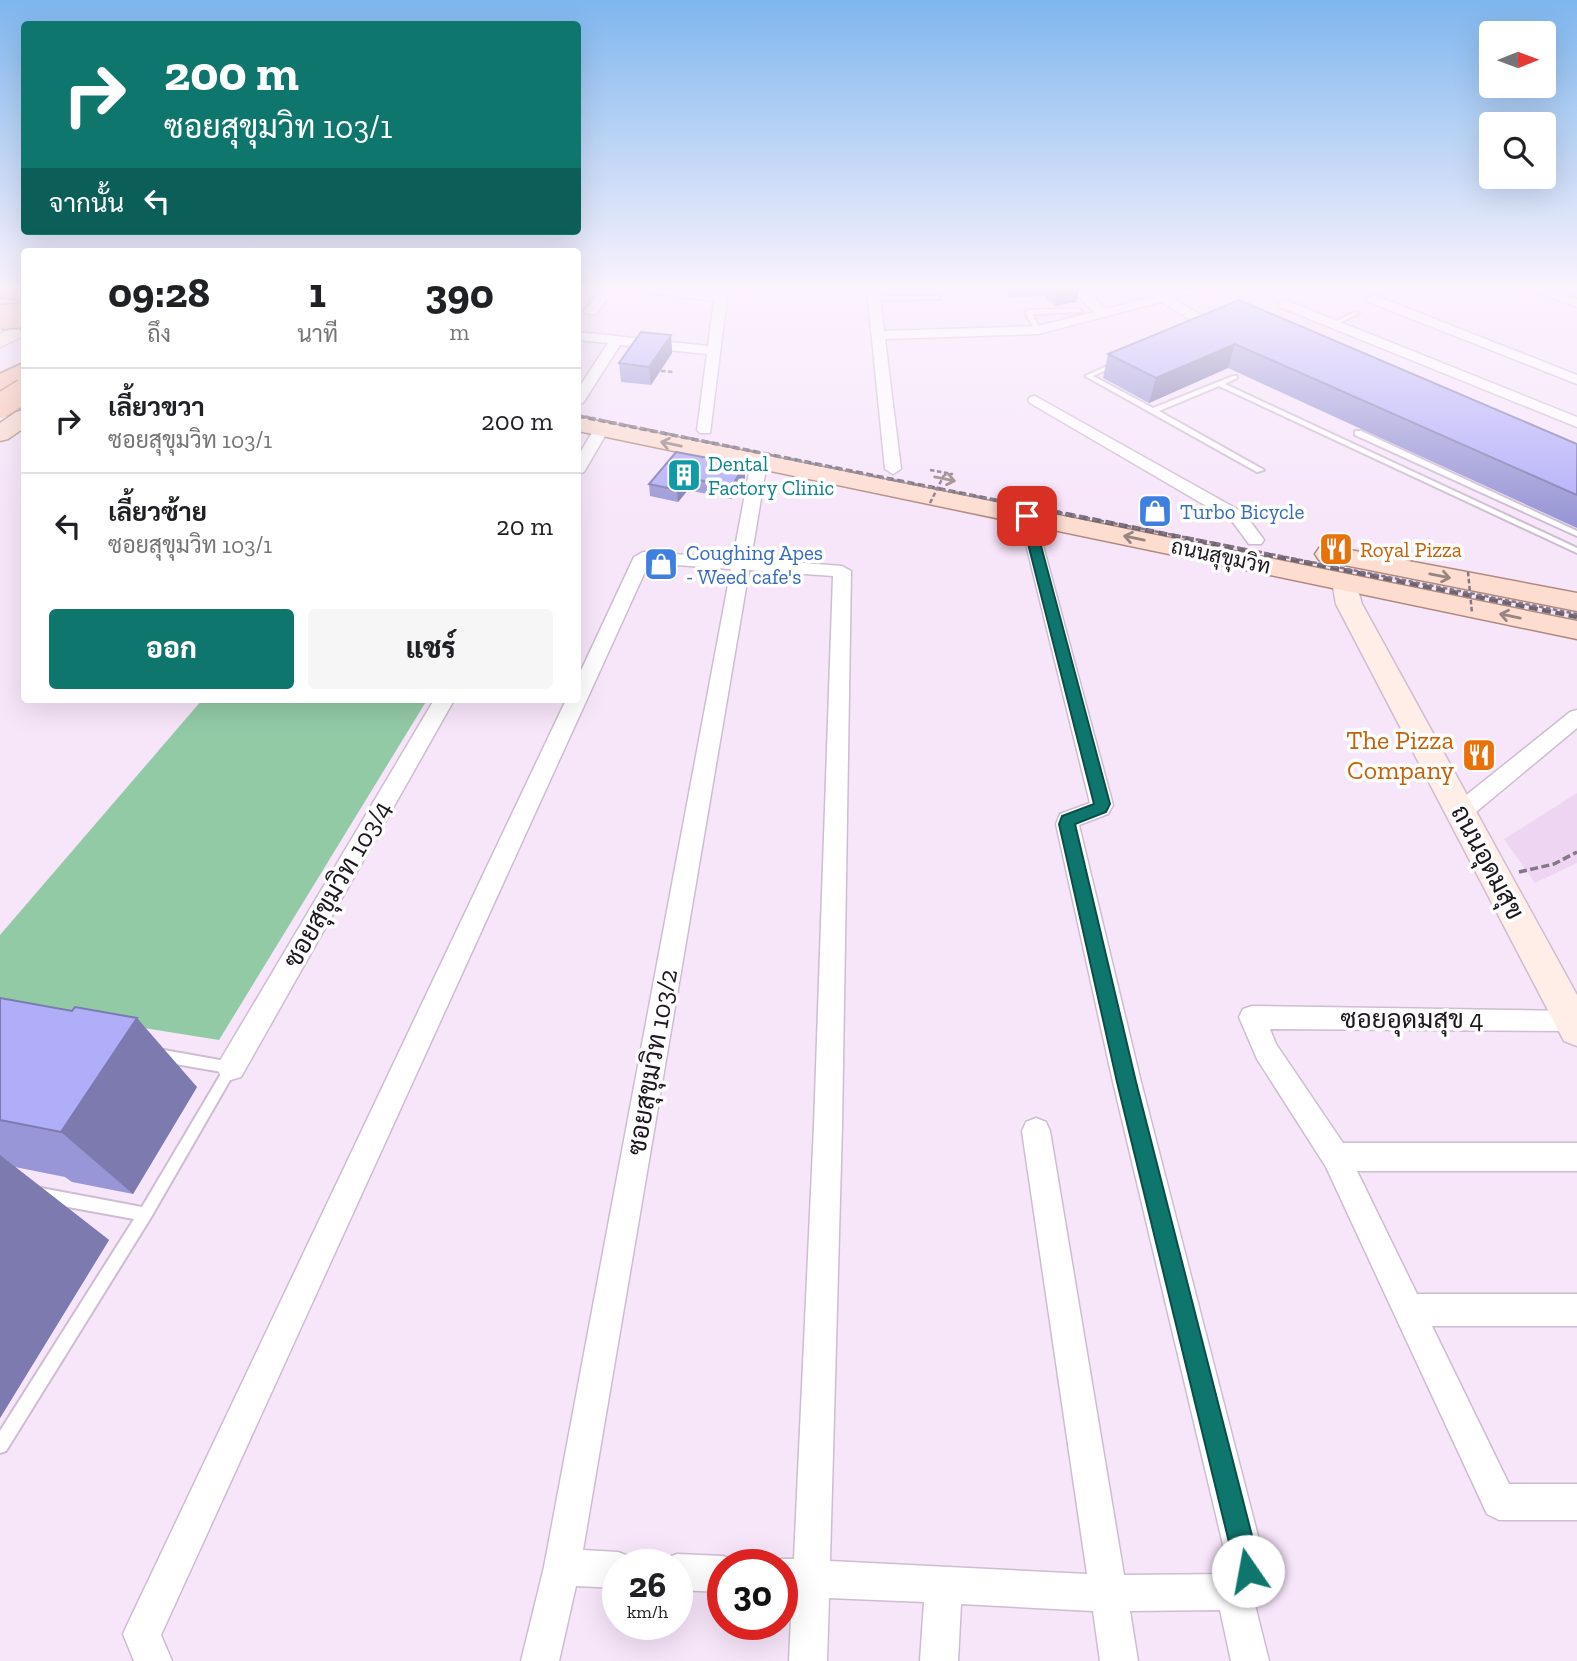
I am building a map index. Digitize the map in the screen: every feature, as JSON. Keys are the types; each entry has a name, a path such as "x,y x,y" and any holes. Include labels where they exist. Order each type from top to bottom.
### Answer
{"highway":[{"path":"0,384 21,372"},
{"path":"0,392 21,381"},
{"path":"0,406 21,393"},
{"path":"0,415 21,403"}],"main road":[{"path":"0,415 21,384"},
{"name":"ถนนสุขุมวิท","path":"583,414 705,430 1027,516 1347,570 1577,602"},
{"name":"ถนนสุขุมวิท","path":"583,414 759,462 889,478 1255,540 1347,570 1577,630"},
{"path":"0,434 21,419"},
{"name":"ถนนอุดมสุข","path":"1347,570 1349,604 1574,1025"}],"street":[{"path":"581,436 583,414 604,367"},
{"path":"705,430 712,367"},
{"path":"882,367 889,478"},
{"path":"1439,367 1577,422"},
{"path":"1543,367 1577,380"},
{"path":"1035,400 1238,517 1255,540"},
{"name":"ซอยสุขุมวิท 103/2","path":"540,1661 562,1567 759,462"},
{"path":"1027,516 1102,804 1100,808 1068,820 1067,824 1127,1082 1243,1545 1248,1571 1241,1589 1250,1661"},
{"path":"581,689 643,557 842,571 828,1126 798,1562"},
{"name":"ซอยสุขุมวิท 103/4","path":"231,1068 442,703"},
{"path":"153,1661 142,1633 575,703"},
{"path":"1462,811 1577,718"},
{"name":"ซอยอุดมสุข 4","path":"1336,1157 1266,1051 1252,1017 1574,1025"},
{"path":"1036,1131 1119,1661"},
{"path":"1577,1157 1336,1157 1499,1502 1577,1502"},
{"path":"1407,1310 1577,1310"},
{"path":"562,1567 602,1569"},
{"path":"798,1577 1109,1593 1241,1589"},
{"path":"798,1585 808,1661"},
{"path":"939,1661 944,1585"}],"lane":[{"path":"1112,367 1088,376 1260,470"},
{"path":"1153,411 1235,377"},
{"path":"1219,384 1577,551"},
{"path":"1358,433 1577,534"},
{"path":"0,1445 145,1214 231,1068 149,1053"},
{"path":"26,1192 145,1214"}],"path":[{"path":"661,371 674,372"},
{"path":"583,414 937,488 1577,614"},
{"path":"930,470 952,474 944,475 930,503"},
{"path":"1468,572 1472,613"},
{"path":"1497,877 1554,864 1577,852"}],"shaded area":[{"path":"1577,793 1577,863 1535,883 1504,839"}],"green space":[{"path":"199,703 425,703 219,1040 0,1005 0,935"}],"building":[{"path":"1133,367 1183,367 1156,378"},
{"path":"1286,367 1395,367 1577,444 1577,495"},
{"path":"676,452 745,465 731,487 687,477 677,490 649,484"},
{"path":"0,998 72,1011 75,1007 137,1018 61,1132 0,1120"}],"railway":[{"path":"581,417 1035,508"},
{"path":"1026,506 1577,617"}],"place":[{"name":"Dental Factory Clinic","path":"684,475"},
{"name":"Turbo Bicycle","path":"1155,511"},
{"name":"Royal Pizza","path":"1336,549"},
{"name":"Coughing Apes - Weed cafe's","path":"661,564"},
{"name":"The Pizza Company","path":"1479,755"}],"route":[{"path":"1027,516 1102,804 1100,808 1068,820 1067,824 1127,1082 1248,1571"}]}
